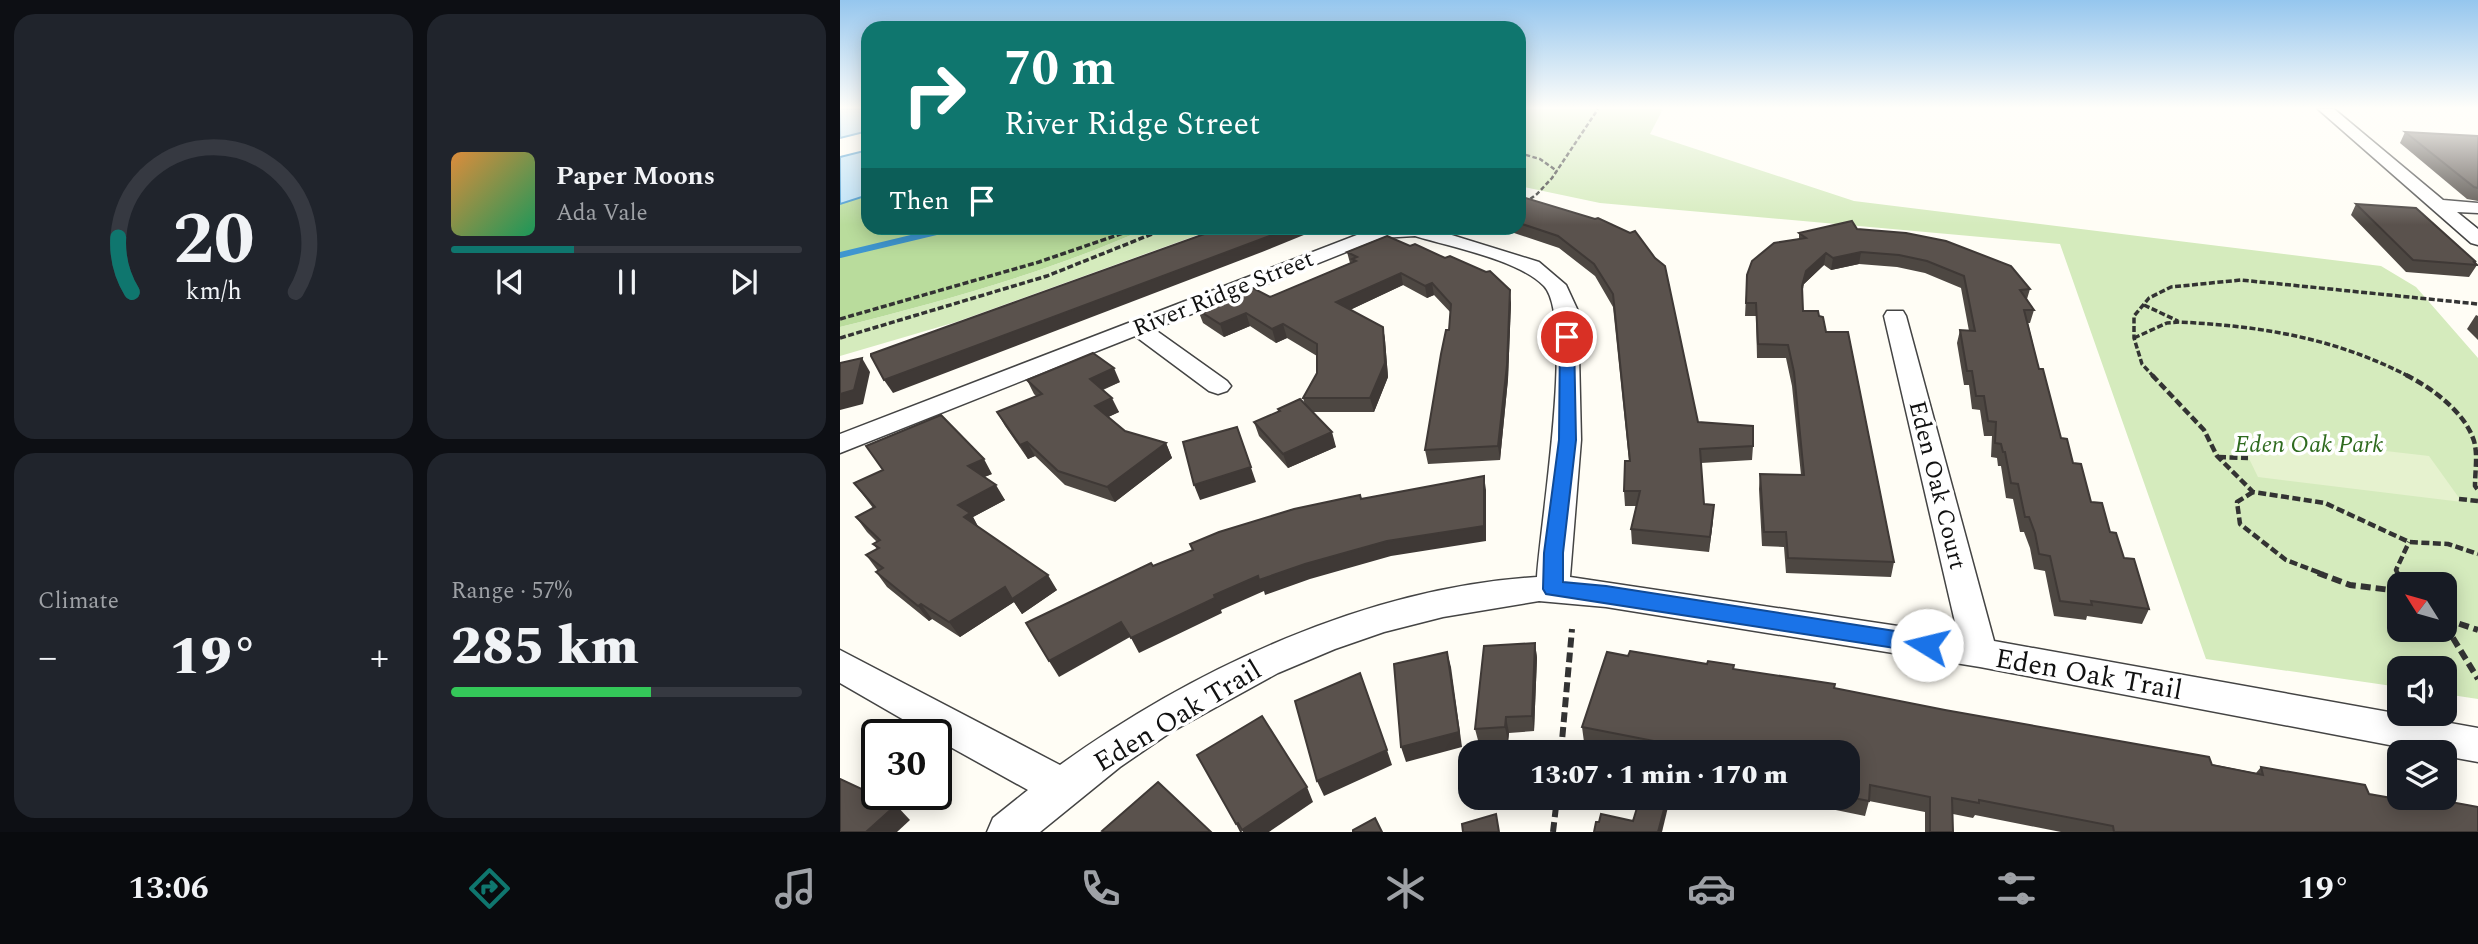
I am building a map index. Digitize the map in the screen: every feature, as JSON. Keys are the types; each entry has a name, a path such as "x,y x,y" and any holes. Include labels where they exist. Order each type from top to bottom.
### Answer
{"street":[{"path":"2371,148 2478,239"},
{"path":"2438,205 2478,208"},
{"name":"River Ridge Street","path":"840,444 1371,235"},
{"name":"River Ridge Street","path":"1433,235 1532,266 1555,285 1567,312 1567,440 1554,553 1553,589"},
{"name":"Eden Oak Court","path":"1895,316 1980,653"},
{"path":"1137,327 1218,386"},
{"name":"Eden Oak Trail","path":"1008,832 1061,786 1138,733 1230,677 1315,640 1385,616 1494,595 1553,589 1606,594 1980,653 2478,745"},
{"path":"840,665 1005,758 1061,786"}],"path":[{"path":"1526,204 1535,199 1571,148"},
{"path":"1526,155 1540,159 1557,171"},
{"path":"840,320 1039,262 1118,235"},
{"path":"840,338 1026,282 1100,257 1151,235"},
{"path":"2478,304 2241,280 2171,287 2149,298 2134,316 2134,338 2142,364 2204,430 2217,456 2253,492 2325,503 2409,542 2448,544 2478,554"},
{"path":"2144,305 2179,321"},
{"path":"2134,338 2167,323 2179,321 2258,326 2344,345 2387,364 2431,390 2455,412 2473,438 2475,486 2478,490"},
{"path":"2217,456 2248,458"},
{"path":"2253,492 2237,502 2240,524 2287,560 2350,585 2387,590"},
{"path":"2459,499 2478,501"},
{"path":"2397,572 2409,542"},
{"path":"2457,623 2478,630"},
{"path":"1562,740 1572,629"},
{"path":"2455,642 2478,679"},
{"path":"1553,832 1556,810"}],"green space":[{"name":"Eden Oak Park","path":"1526,148 1692,148 1854,201 2381,266 2416,287 2478,358 2478,699 2457,696 2457,656 2387,656 2387,685 2206,659 2060,244 1600,203 1526,187"},
{"path":"861,197 861,235 1131,235 1034,272 840,327 840,204"},
{"path":"1131,235 1198,235 956,322 840,356 840,327 996,284"},
{"path":"2237,434 2429,456 2462,502 2258,477"}],"water":[{"path":"861,152 861,197 840,204 840,157"}],"building":[{"path":"2425,148 2478,148 2478,188"},
{"path":"1526,198 1598,218 1630,233 1635,231 1655,258 1665,266 1698,422 1753,426 1753,446 1700,449 1704,504 1714,505 1710,537 1631,529 1640,491 1624,491 1625,461 1630,461 1613,294 1594,264 1558,236 1526,225"},
{"path":"2356,204 2416,208 2477,265 2413,260"},
{"path":"1852,221 1857,229 1906,233 1946,241 2011,266 2030,289 2020,290 2034,310 2024,310 2061,438 2067,439 2073,463 2081,464 2091,502 2102,503 2110,532 2116,533 2124,558 2134,559 2149,609 2091,601 2092,605 2060,601 2050,556 2039,554 2029,517 2025,517 2018,484 2011,483 2005,452 2001,444 1995,443 1996,422 1988,421 1984,396 1976,396 1972,371 1967,371 1960,330 1975,331 1964,276 1927,261 1899,255 1861,252 1833,258 1826,253 1806,271 1802,286 1803,311 1818,311 1819,316 1823,317 1826,332 1848,332 1894,562 1788,558 1786,532 1764,532 1760,474 1804,475 1794,372 1788,345 1758,344 1756,303 1746,303 1747,275 1752,261 1774,243 1806,238 1799,233"},
{"path":"1202,235 1271,235 884,380 871,354"},
{"path":"1387,236 1410,246 1415,244 1445,258 1450,256 1486,272 1490,271 1510,290 1507,365 1498,446 1425,450 1441,354 1446,330 1449,330 1451,304 1432,283 1425,286 1401,273 1336,302 1383,327 1385,363 1370,398 1303,398 1317,373 1317,344 1283,324 1272,329 1246,313 1220,324 1198,310 1253,288 1270,297 1356,261 1352,259 1357,257 1347,252"},
{"path":"1093,353 1114,368 1090,379 1112,398 1095,406 1125,431 1166,443 1107,487 1058,471 1027,442 1020,445 997,412 1042,394 1027,380"},
{"path":"862,358 854,390 840,394 840,363"},
{"path":"1300,399 1332,432 1283,454 1254,422"},
{"path":"941,415 984,459 968,466 996,485 958,505 970,513 964,517 1048,575 1012,599 1005,587 949,622 921,604 918,606 876,572 883,568 866,555 879,548 873,544 880,540 856,517 875,507 854,483 883,470 866,446"},
{"path":"1237,427 1251,467 1194,485 1183,442"},
{"path":"1484,476 1484,526 1387,541 1259,580 1258,576 1214,595 1215,598 1131,638 1121,622 1049,661 1026,623 1151,563 1153,566 1193,550 1190,544 1219,532 1294,509 1360,495 1361,499"},
{"path":"1535,643 1532,716 1506,717 1505,727 1475,729 1484,646"},
{"path":"1630,651 1707,664 1708,661 1734,665 1733,669 1835,684 1834,688 1945,710 2209,757 2212,765 2263,775 2261,767 2365,785 2369,794 2387,797 2387,810 2457,810 2457,803 2478,807 2478,832 2114,832 2113,826 1979,800 1979,803 1952,798 1953,832 1930,832 1930,797 1870,785 1869,801 1860,799 1860,740 1649,740 1582,727 1607,652 1628,656"},
{"path":"1447,652 1459,732 1401,747 1394,664"},
{"path":"1360,673 1387,750 1317,781 1295,701"},
{"path":"1262,716 1307,787 1242,830 1197,755"},
{"path":"840,779 861,789 861,810 890,810 866,832 840,832"},
{"path":"1158,782 1211,832 1102,831"},
{"path":"1636,810 1664,810 1658,832 1594,832 1601,814 1633,821"},
{"path":"1496,814 1499,832 1463,832 1462,824"},
{"path":"1375,818 1382,832 1353,832 1353,830"}],"waterway":[{"path":"840,255 924,235"}],"route":[{"path":"1567,337 1567,440 1554,553 1553,589 1606,594 1927,645"}]}
